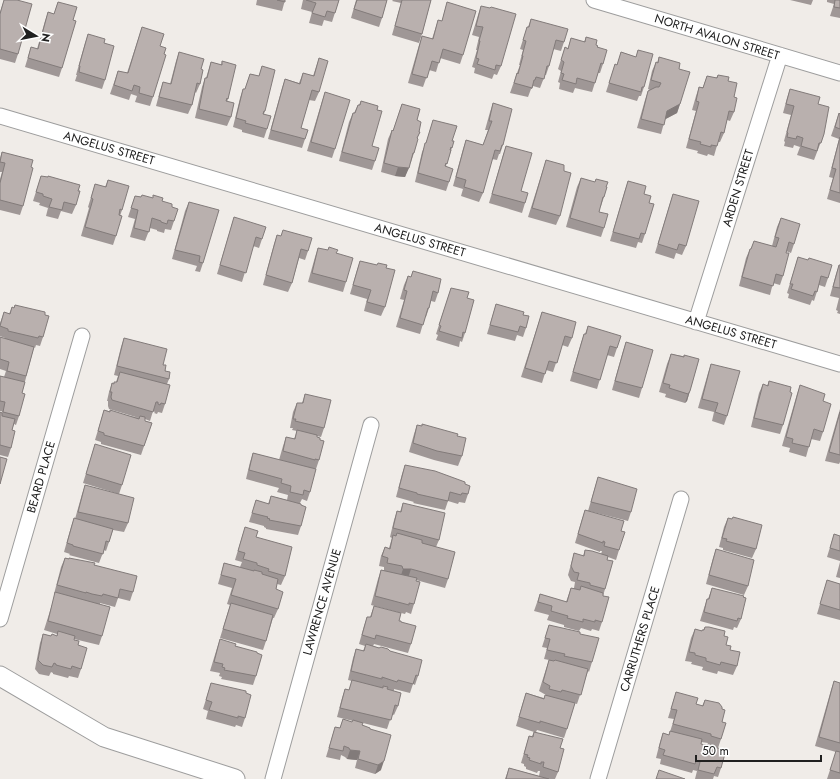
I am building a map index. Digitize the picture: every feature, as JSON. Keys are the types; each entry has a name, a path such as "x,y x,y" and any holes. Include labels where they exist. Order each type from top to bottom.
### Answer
{"street":[{"name":"NORTH AVALON STREET","path":"594,0 840,73"},
{"name":"ARDEN STREET","path":"696,322 780,55"},
{"name":"ANGELUS STREET","path":"0,116 840,364"},
{"name":"BEARD PLACE","path":"0,619 82,336"},
{"name":"LAWRENCE AVENUE","path":"273,779 371,425"},
{"name":"CARRUTHERS PLACE","path":"598,779 681,499"},
{"path":"0,676 104,738 235,779"}],"building":[{"path":"4,0 17,0 32,4 18,54 0,49 0,14"},
{"path":"306,0 339,0 335,13 327,11 325,17 312,13 316,3"},
{"path":"357,0 387,0 382,18 354,9"},
{"path":"402,0 431,0 422,34 395,26"},
{"path":"835,0 840,0 840,8 834,7"},
{"path":"58,2 77,7 73,20 76,21 62,68 28,58 31,47 38,49 48,12 54,14"},
{"path":"447,2 476,11 463,55 443,49 439,63 432,61 427,78 412,74 422,36 433,39 438,20 442,21"},
{"path":"481,6 491,7 516,14 501,66 496,65 495,70 477,64 479,59 476,58 483,27 476,26"},
{"path":"531,19 568,29 564,42 556,40 544,79 536,77 532,88 514,83 523,56 526,41 523,40"},
{"path":"142,27 164,34 160,46 166,48 164,54 166,55 153,97 139,93 140,87 134,85 132,91 114,85 118,71 128,73"},
{"path":"88,34 105,39 104,43 114,46 105,80 79,72 79,66"},
{"path":"586,37 597,40 597,47 607,50 595,83 577,78 576,84 562,80 564,74 561,73 564,62 561,60 565,47 568,49 571,38 585,42"},
{"path":"638,50 653,54 644,87 642,87 641,92 609,83 615,64 617,65 621,52 636,57"},
{"path":"179,52 204,59 201,69 203,70 200,84 197,83 192,105 159,97 163,82 171,84"},
{"path":"659,57 680,63 679,69 690,72 680,104 667,111 664,125 641,119 648,91 659,87 661,83 651,80"},
{"path":"319,58 328,61 319,92 312,90 301,128 308,130 305,139 271,130 285,79 300,84 303,73 314,76"},
{"path":"222,61 236,65 228,99 227,98 226,101 234,103 231,117 199,109 205,78 207,78 211,62 222,65"},
{"path":"262,66 275,70 263,114 271,116 267,129 245,123 246,121 236,118 243,89 245,89 250,74 259,76"},
{"path":"718,75 729,77 728,81 737,83 734,97 737,98 734,112 729,111 724,133 721,132 717,146 711,145 711,147 700,144 701,142 689,139 699,102 696,101 699,87 703,88 707,76 717,78"},
{"path":"790,89 820,97 818,104 829,107 824,134 817,151 801,146 803,138 797,136 796,139 787,137 794,106 786,104"},
{"path":"325,92 350,100 335,149 311,142"},
{"path":"361,101 378,106 377,110 382,111 372,146 379,148 375,161 342,152 353,113 355,113"},
{"path":"493,103 512,109 503,145 500,151 495,150 483,193 464,187 466,180 456,177 466,140 483,145 492,121 489,121"},
{"path":"402,104 420,109 417,120 421,122 420,132 409,168 384,163 392,130 393,131"},
{"path":"839,113 840,114 840,129 835,127"},
{"path":"433,120 457,126 452,141 454,141 452,148 451,147 447,164 446,163 445,166 453,169 449,182 418,173 425,143"},
{"path":"840,137 840,193 830,190 836,169 832,168"},
{"path":"506,146 532,153 521,191 528,193 525,203 492,194"},
{"path":"2,152 33,160 31,167 33,168 23,206 0,200 0,183 5,163 0,162"},
{"path":"546,160 564,165 564,171 571,173 560,216 532,208"},
{"path":"41,176 48,176 80,185 76,205 64,202 62,210 49,207 52,199 36,192"},
{"path":"581,178 595,182 596,179 608,182 599,212 608,214 604,228 570,218"},
{"path":"108,180 129,186 122,210 120,209 119,215 122,216 116,236 85,227 93,199 91,198 95,184 106,187"},
{"path":"628,181 646,186 644,194 651,196 649,203 654,204 645,234 641,233 639,239 613,232"},
{"path":"673,194 699,201 686,246 679,244 677,250 658,244"},
{"path":"142,195 153,198 153,195 163,198 162,201 172,204 172,207 178,209 174,221 168,220 167,224 152,218 149,232 134,228 138,210 131,208 135,196 141,197"},
{"path":"189,202 219,210 203,263 199,262 200,256 175,250"},
{"path":"234,217 266,227 262,239 256,237 246,273 220,265"},
{"path":"781,218 800,224 794,244 789,242 786,253 789,253 783,276 776,274 773,286 742,277 750,249 754,241 776,247 779,238 775,237"},
{"path":"283,230 312,238 308,251 301,249 292,283 266,275 277,235 281,236"},
{"path":"329,247 338,250 336,253 353,258 346,282 312,273 318,248 328,250"},
{"path":"798,257 808,260 809,258 832,265 828,278 821,276 817,292 815,291 813,296 791,289 793,284 790,284"},
{"path":"360,261 377,265 378,263 387,265 386,268 395,270 385,307 367,302 371,290 353,285"},
{"path":"840,265 840,288 833,287"},
{"path":"413,271 441,279 438,293 433,291 423,325 400,318 407,291 404,290 408,276 411,277"},
{"path":"451,288 469,292 467,298 474,300 465,333 463,332 462,338 439,331 441,326 439,325"},
{"path":"496,304 524,312 523,315 529,316 526,328 520,326 518,332 490,325"},
{"path":"15,305 45,312 45,315 49,316 43,337 39,336 38,338 8,331 8,329 0,326 4,312 10,314 12,307 14,308"},
{"path":"542,312 576,322 572,338 565,336 557,363 549,361 545,374 525,368"},
{"path":"588,326 621,336 617,348 610,346 600,380 573,372 584,334 586,334"},
{"path":"0,337 34,347 26,376 7,371 9,362 0,359"},
{"path":"124,338 167,349 163,365 166,365 165,371 170,372 169,379 117,366"},
{"path":"626,342 653,350 642,388 615,381"},
{"path":"671,354 684,357 684,355 699,359 688,394 669,388 670,385 663,383"},
{"path":"711,364 740,371 727,416 715,412 718,403 702,399"},
{"path":"120,372 170,385 165,404 161,403 160,405 156,402 153,412 112,400 112,392 110,392 112,383 114,384 114,382 117,382"},
{"path":"0,376 25,382 22,393 25,394 19,416 3,412 5,402 0,401"},
{"path":"769,381 791,387 790,392 792,393 783,425 754,418 763,384 768,386"},
{"path":"800,385 825,394 823,401 831,404 823,432 814,429 809,447 792,443 793,439 786,437"},
{"path":"305,394 331,400 324,428 295,421 296,419 293,419 297,403 303,403"},
{"path":"104,410 110,412 110,410 139,419 140,416 145,417 145,421 152,423 144,446 104,435 104,433 98,431"},
{"path":"0,412 2,413 2,416 15,419 12,430 15,431 11,448 0,445"},
{"path":"840,412 840,455 829,452"},
{"path":"422,424 458,434 457,436 466,438 462,456 437,451 413,443 417,425 422,426"},
{"path":"297,430 317,435 320,440 324,441 319,460 283,451 286,437 295,439"},
{"path":"95,444 131,455 122,485 86,474"},
{"path":"253,453 316,469 310,492 304,490 303,495 290,492 291,486 281,483 282,479 249,470"},
{"path":"0,457 7,459 0,484"},
{"path":"405,465 435,471 465,482 465,484 470,486 468,494 462,493 461,495 450,492 448,501 399,488"},
{"path":"598,477 637,489 631,512 591,502"},
{"path":"85,485 134,498 128,523 78,512"},
{"path":"271,496 301,504 306,507 301,526 269,520 270,519 267,518 268,517 252,513 256,500 269,504"},
{"path":"403,503 445,513 439,540 393,528 397,511 401,512"},
{"path":"585,510 624,521 621,531 625,532 619,550 604,546 605,542 603,541 603,543 578,534"},
{"path":"733,517 762,525 756,549 726,541 727,539 722,538 728,518 732,519"},
{"path":"74,518 113,529 109,542 106,541 103,554 67,543"},
{"path":"245,527 258,531 256,537 292,547 285,576 268,571 269,569 257,565 257,563 243,559 245,553 238,551"},
{"path":"397,533 422,540 422,543 455,552 448,579 411,569 403,569 402,566 387,563 388,558 382,556 385,547 390,549 393,535 396,536"},
{"path":"834,534 840,536 840,551 830,548"},
{"path":"716,549 754,560 748,586 709,575"},
{"path":"585,550 608,556 607,560 613,561 605,589 577,580 579,573 574,572 571,566 574,553 584,556"},
{"path":"65,558 95,563 94,565 137,576 133,592 120,589 118,598 103,594 102,596 86,593 57,585"},
{"path":"224,563 262,572 262,574 278,579 276,589 283,592 278,609 231,595 236,579 221,575"},
{"path":"381,570 417,578 416,581 420,582 414,604 409,603 409,605 375,596"},
{"path":"827,580 840,584 840,610 820,604"},
{"path":"581,586 603,593 603,596 609,597 602,622 583,619 583,622 567,618 568,616 551,611 552,606 538,602 540,594 567,602 571,588 580,590"},
{"path":"712,588 744,596 743,597 746,598 741,619 738,618 737,621 704,612 707,599 709,599"},
{"path":"55,592 110,607 102,636 48,621"},
{"path":"231,603 273,615 266,641 223,629"},
{"path":"374,606 401,613 399,621 416,626 411,644 376,635 375,639 362,635 367,617 371,617"},
{"path":"549,625 599,638 592,662 564,656 565,654 547,650 550,639 545,638"},
{"path":"705,627 725,631 724,636 728,637 726,645 731,646 730,650 740,652 737,666 721,662 720,665 706,661 706,658 689,652 695,629 702,631"},
{"path":"58,631 75,636 74,640 79,641 78,645 87,648 81,669 72,666 71,669 56,665 54,663 52,667 43,665 38,660 43,634 51,636 52,634 57,636"},
{"path":"220,639 236,644 235,646 257,652 262,655 256,676 224,670 225,668 222,667 223,664 214,662"},
{"path":"366,644 388,649 390,651 422,660 418,676 416,675 413,684 398,680 397,682 382,677 382,679 351,671 356,649 364,651"},
{"path":"549,660 555,660 588,669 581,695 562,690 561,692 549,689 550,686 543,682"},
{"path":"352,680 383,688 383,686 388,687 387,689 401,693 398,706 395,705 391,720 340,708 345,689 349,690"},
{"path":"834,681 840,683 840,743 819,737"},
{"path":"211,683 246,691 246,693 251,695 245,718 238,716 238,718 209,710 212,702 206,700"},
{"path":"676,692 698,698 696,704 703,706 705,700 719,703 722,709 725,710 722,722 726,723 721,739 711,736 711,734 673,724 677,710 671,709"},
{"path":"526,693 544,699 545,695 575,703 567,729 540,721 540,723 519,717"},
{"path":"343,719 363,723 362,725 370,729 391,735 384,761 378,765 358,759 360,751 350,750 344,746 343,751 329,748 335,727 340,728"},
{"path":"670,731 702,739 701,744 726,750 721,768 717,767 714,774 698,770 700,762 696,761 695,764 663,755 665,750 659,748 663,733 669,735"},
{"path":"534,732 563,739 560,748 564,749 558,772 543,767 544,762 541,762 541,764 529,760 530,758 527,757 528,755 524,754 529,736 533,737"},
{"path":"836,751 840,752 840,773 830,770"},
{"path":"509,768 549,779 506,779"},
{"path":"659,770 685,779 656,779"}]}
